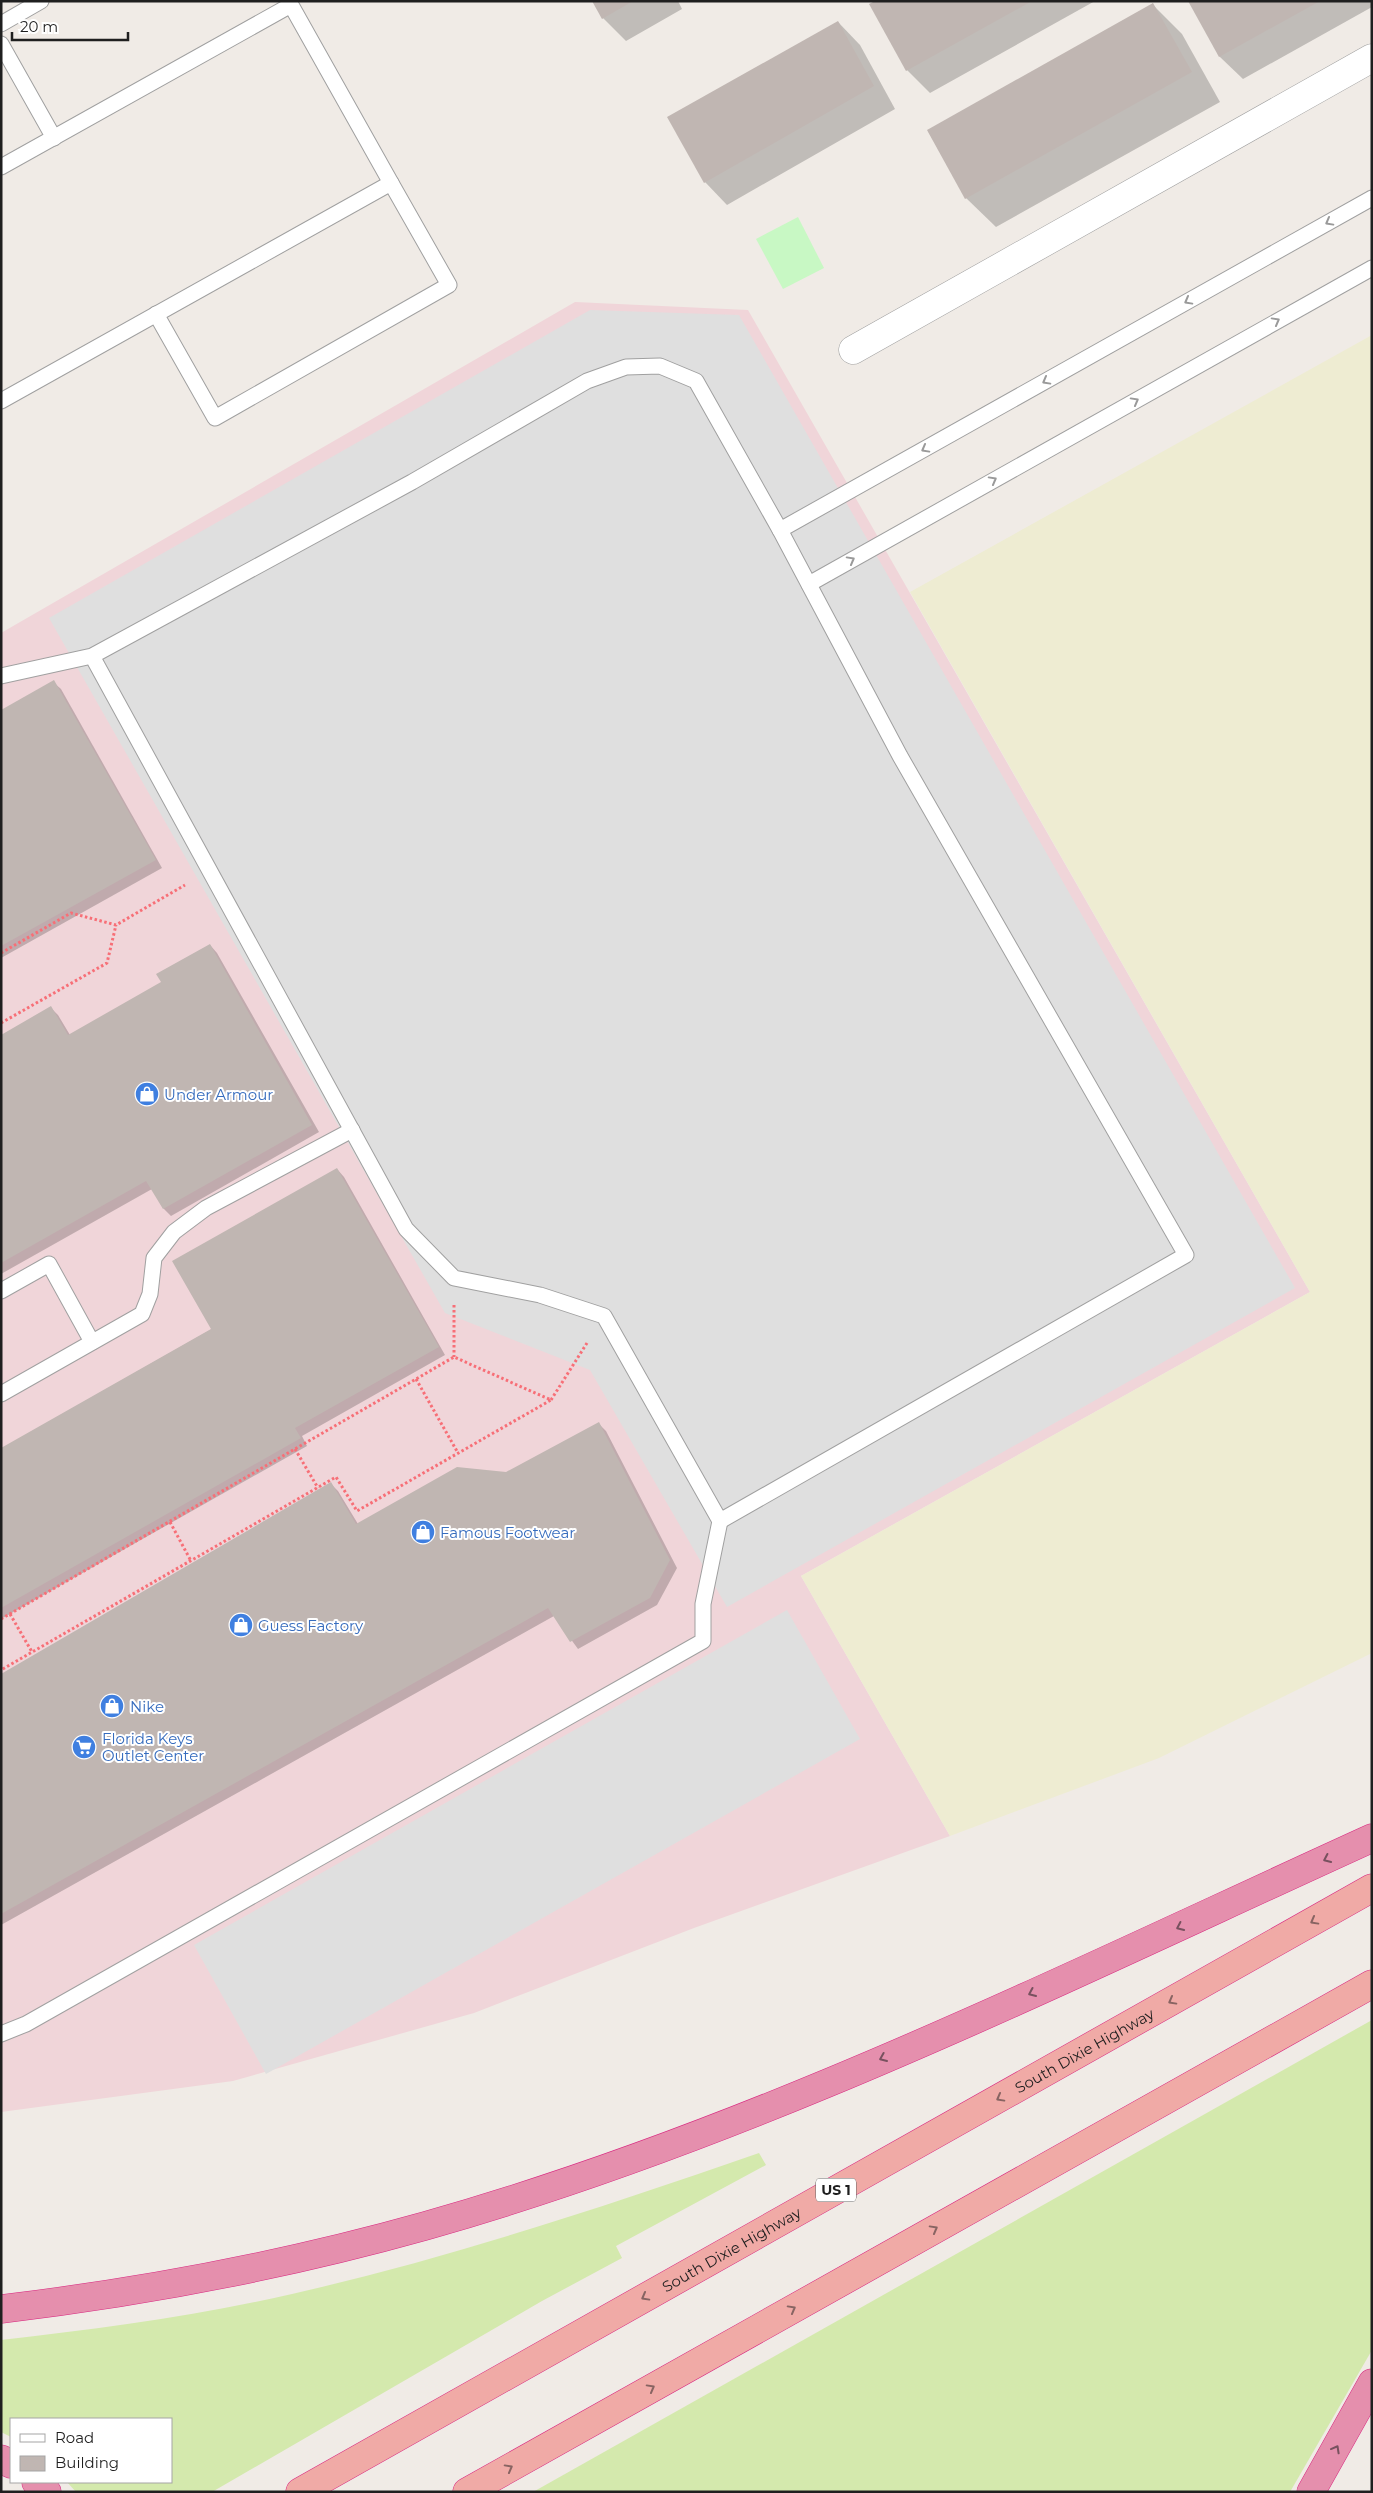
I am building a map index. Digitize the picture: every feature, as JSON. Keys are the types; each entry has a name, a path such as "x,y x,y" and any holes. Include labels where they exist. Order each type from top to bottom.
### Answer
{"highway":[{"path":"1,2309 146,2289 295,2259 425,2226 631,2159 746,2116 960,2025 1372,1838"},
{"name":"South Dixie Highway","path":"300,2492 1372,1888"},
{"path":"466,2492 1372,1984"},
{"path":"1312,2492 1372,2383"},
{"path":"37,2483 47,2492"}],"street":[{"path":"853,350 1372,58"}],"lane":[{"path":"1,24 41,1"},
{"path":"1,167 290,3 449,285 215,418 156,314"},
{"path":"1,44 54,138"},
{"path":"1,401 391,183"},
{"path":"780,530 1372,198"},
{"path":"809,584 1372,268"},
{"path":"1,676 6,673 92,656 412,482 587,381 626,367 660,366 696,382 780,530 900,756 1186,1255 720,1521"},
{"path":"1,2034 26,2024 703,1641 703,1604 720,1521 604,1316 540,1295 454,1278 406,1229 92,656"},
{"path":"1,1394 142,1314 150,1294 154,1258 174,1232 206,1208 352,1130"},
{"path":"1,1291 49,1264 92,1342"}],"path":[{"path":"1,953 72,913 116,925 210,870"},
{"path":"1,1023 107,963 116,925"},
{"path":"454,1278 454,1357"},
{"path":"1,1670 336,1477 357,1511 551,1400 604,1316"},
{"path":"1,1620 454,1357"},
{"path":"454,1357 551,1400"},
{"path":"416,1379 458,1453"},
{"path":"295,1449 318,1488"},
{"path":"170,1522 191,1560"},
{"path":"10,1614 32,1652"}],"shaded area":[{"path":"575,302 748,310 1310,1292 801,1576 950,1836 694,1928 474,2013 233,2081 1,2112 1,633"},
{"path":"590,310 739,315 1295,1288 727,1607 590,1370 445,1313 49,618"},
{"path":"1372,335 1372,1653 1159,1758 950,1836 801,1576 1310,1292 910,592"},
{"path":"787,1610 860,1739 266,2074 194,1945"}],"green space":[{"path":"798,217 824,268 783,289 756,239"},
{"path":"1372,2020 1372,2350 1290,2492 533,2492"},
{"path":"759,2153 766,2165 616,2246 622,2258 542,2301 212,2492 76,2492 68,2483 172,2483 172,2418 10,2418 10,2436 1,2432 1,2340 184,2315 292,2294 469,2248"}],"building":[{"path":"592,1 633,1 602,19"},
{"path":"875,1 1032,1 906,71 869,4"},
{"path":"1188,1 1320,1 1219,57"},
{"path":"1153,3 1192,72 965,199 927,130"},
{"path":"838,21 874,86 704,183 667,117"},
{"path":"54,680 156,860 1,946 1,710"},
{"path":"210,944 312,1125 163,1209 146,1181 1,1263 1,1035 51,1006 68,1035 161,982 156,974"},
{"path":"337,1168 439,1347 295,1428 301,1438 1,1608 1,1448 211,1329 172,1261"},
{"path":"599,1422 670,1560 650,1598 570,1642 548,1608 1,1914 1,1674 331,1482 356,1524 457,1467 506,1472"}],"place":[{"name":"Under Armour","path":"147,1094"},
{"name":"Famous Footwear","path":"423,1532"},
{"name":"Guess Factory","path":"241,1625"},
{"name":"Nike","path":"112,1706"},
{"name":"Florida Keys Outlet Center","path":"84,1747"}]}
